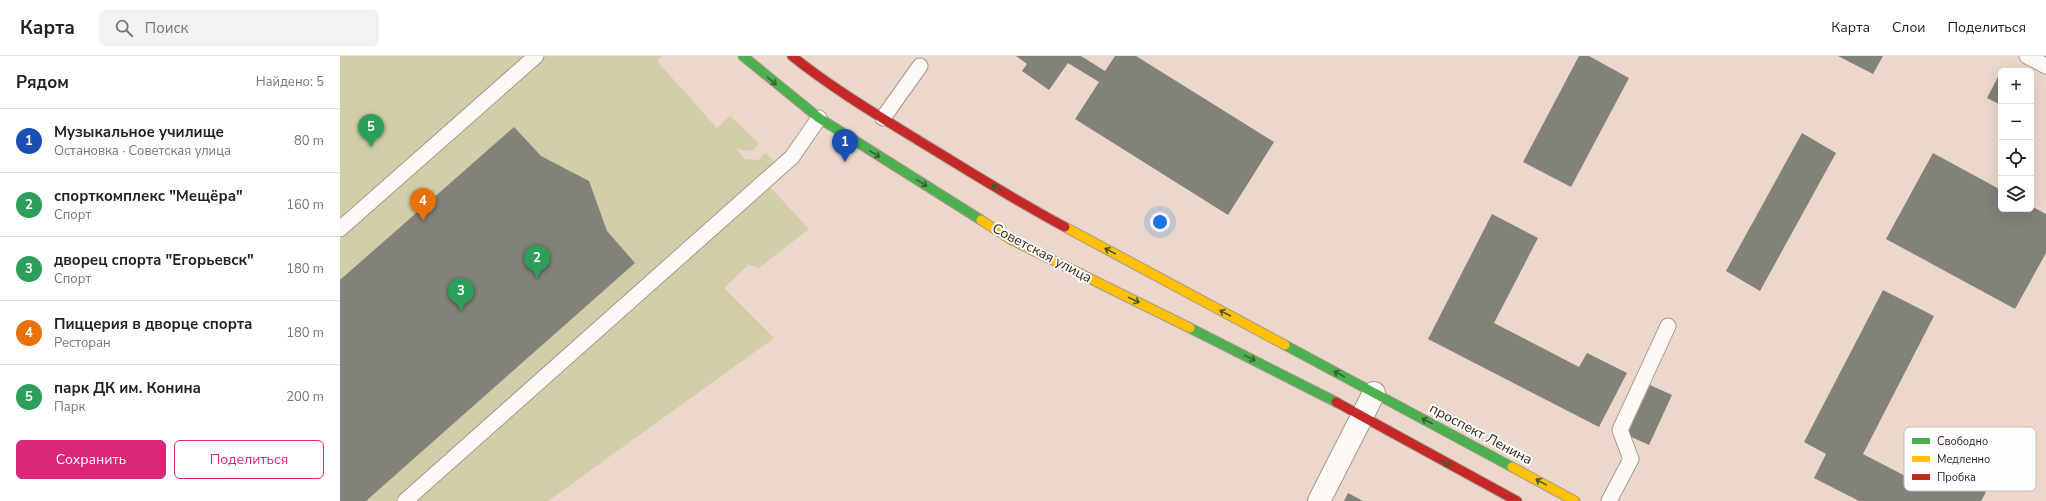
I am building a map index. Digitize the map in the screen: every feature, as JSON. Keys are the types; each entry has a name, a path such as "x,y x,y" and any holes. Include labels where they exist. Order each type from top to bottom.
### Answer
{"main road":[{"name":"Советская улица","path":"743,56 819,118 1010,239 1301,383 1362,416"},
{"path":"792,56 811,71 883,118 1025,206 1374,393"},
{"name":"проспект Ленина","path":"1374,393 1576,501"},
{"path":"1362,416 1517,501"}],"street":[{"path":"1319,501 1374,393"}],"lane":[{"path":"340,229 536,56"},
{"path":"2027,56 2046,66"},
{"path":"883,118 920,66"},
{"path":"405,501 792,157 819,118"},
{"path":"1609,501 1631,459 1620,430 1668,326"}],"shaded area":[{"path":"340,56 662,56 657,61 717,128 730,116 759,143 752,151 736,149 745,159 758,160 766,153 775,162 760,176 809,229 759,268 748,265 724,288 774,338 548,501 340,501"}],"building":[{"path":"1016,56 1081,56 1105,71 1115,56 1136,56 1274,142 1228,215 1075,119 1099,82 1068,63 1049,90 1022,71 1027,64"},
{"path":"1579,56 1589,56 1629,78 1571,187 1523,162"},
{"path":"1838,56 1883,56 1873,74"},
{"path":"1998,77 1998,104 1987,98"},
{"path":"514,127 541,156 589,181 607,231 635,263 366,501 340,501 340,280"},
{"path":"1802,133 1836,153 1760,291 1726,271"},
{"path":"1933,153 1998,188 1998,212 2034,212 2034,208 2046,214 2046,253 2015,309 1886,239"},
{"path":"1492,214 1538,238 1494,323 1579,367 1587,353 1627,373 1599,427 1428,339"},
{"path":"1883,290 1934,316 1863,454 1904,475 1904,491 1986,492 1981,501 1859,501 1814,478 1826,454 1804,442"},
{"path":"1650,385 1672,395 1649,445 1627,435"},
{"path":"1348,493 1363,501 1344,501"}],"traffic: fast":[{"path":"743,56 819,118 981,220"},
{"path":"1190,328 1336,402"},
{"path":"1285,345 1512,467"}],"traffic: slow":[{"path":"981,220 1010,239 1190,328"},
{"path":"1065,227 1285,345"},
{"path":"1512,467 1575,501"}],"traffic: jam":[{"path":"792,56 871,111 993,186 1065,227"},
{"path":"1336,402 1517,501"}],"place":[{"name":"парк ДК им. Конина","path":"371,147"},
{"name":"Музыкальное училище","path":"845,162"},
{"name":"Пиццерия в дворце спорта","path":"423,221"},
{"name":"спорткомплекс \"Мещёра\"","path":"537,278"},
{"name":"дворец спорта \"Егорьевск\"","path":"461,311"}]}
